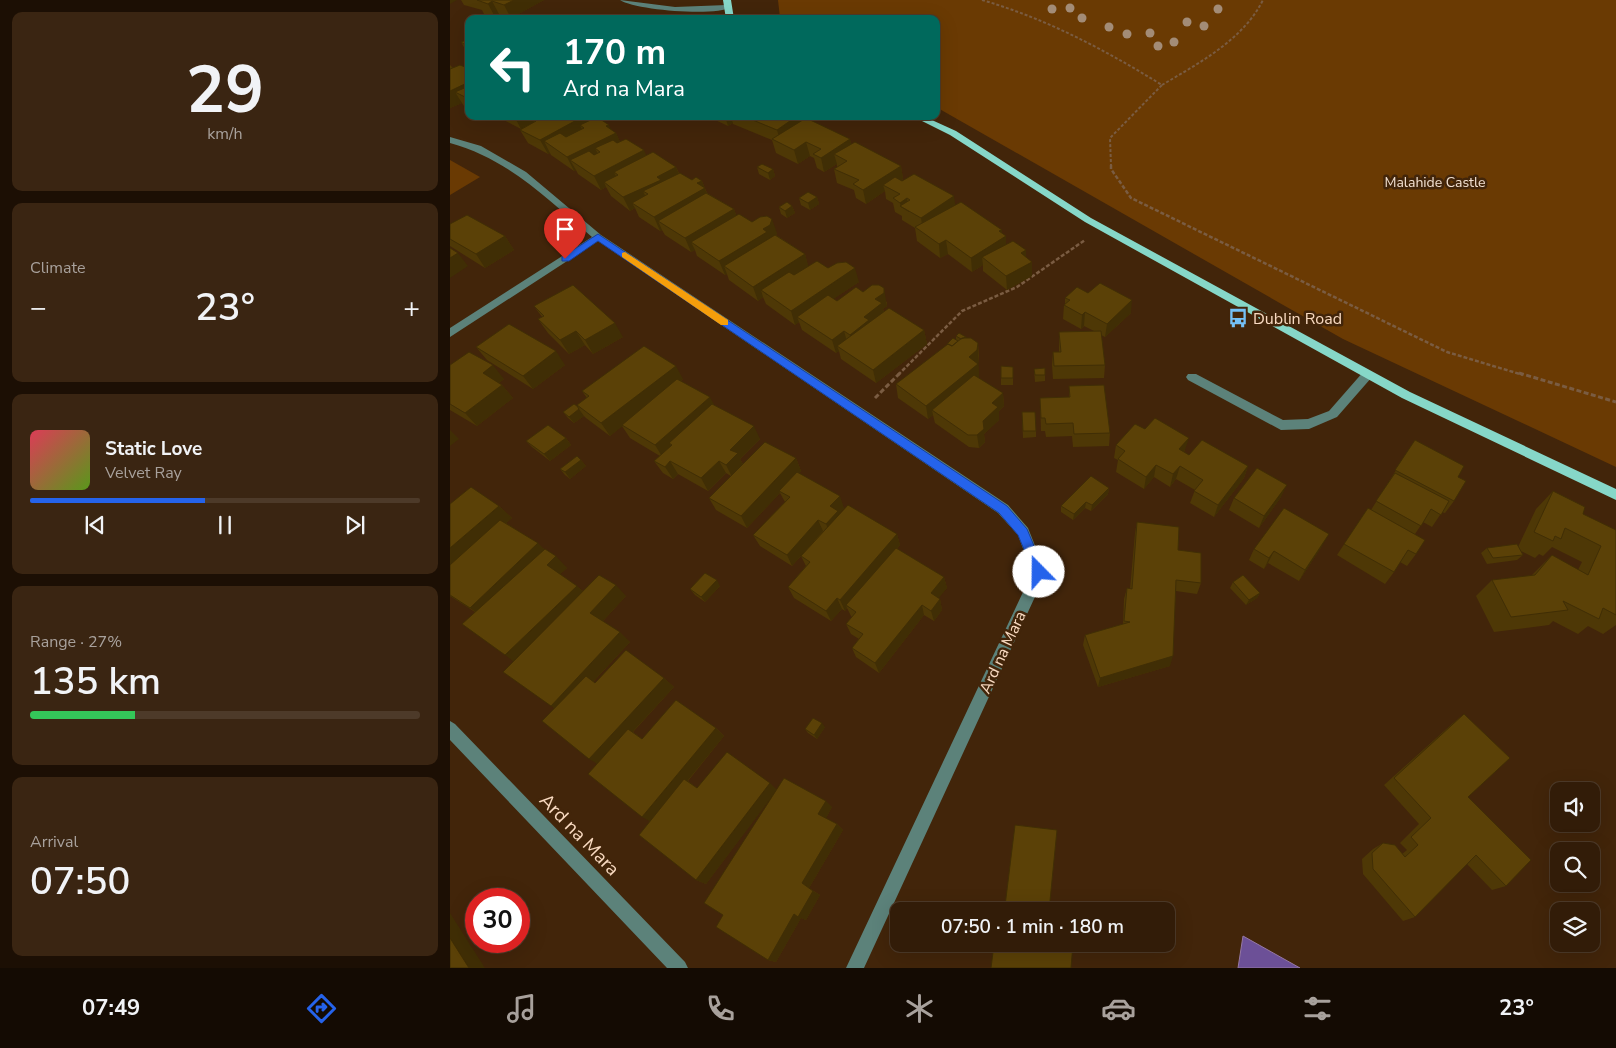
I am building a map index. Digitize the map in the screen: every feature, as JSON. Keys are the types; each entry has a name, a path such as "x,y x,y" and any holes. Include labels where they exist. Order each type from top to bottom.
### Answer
{"main road":[{"path":"925,120 953,132 1102,228 1406,395 1616,494"}],"street":[{"path":"624,0 670,10 689,11 727,4"},
{"name":"Ard na Mara","path":"450,140 478,148 523,174 598,237 1003,509 1023,532 1039,572 855,968"},
{"path":"450,333 598,237"},
{"path":"1192,376 1281,425 1309,424 1333,414 1368,374"},
{"name":"Ard na Mara","path":"450,728 679,968"}],"path":[{"path":"982,0 1006,6 1091,42 1162,85"},
{"path":"1263,0 1256,16 1248,25 1198,62 1162,85 1110,138 1111,169 1131,198 1447,352 1616,402"},
{"path":"860,413 962,310 1016,287 1102,228"}],"green space":[{"name":"Malahide Castle","path":"778,0 1616,0 1616,467 1343,339 940,109 940,15 780,15"},
{"path":"450,160 480,177 450,195"}],"shaded area":[{"path":"1243,936 1300,968 1238,968"}],"building":[{"path":"477,0 514,0 504,5 492,1 488,4"},
{"path":"460,65 465,67 465,84 450,91 450,69"},
{"path":"465,88 465,97 455,92"},
{"path":"534,120 577,120 540,140 520,130 536,121"},
{"path":"591,120 602,120 616,133 567,157 544,141 560,133 566,137 584,128 580,125"},
{"path":"753,120 791,120 777,130"},
{"path":"803,120 810,120 850,139 821,158 813,154 821,149 806,142 794,150 772,139"},
{"path":"626,139 644,150 594,176 570,160 589,151 594,155 600,152 595,148 613,140 617,143"},
{"path":"855,142 901,166 863,190 853,184 859,180 834,169 847,161 834,154"},
{"path":"653,152 676,167 657,177 661,180 623,197 604,182 618,175 614,172"},
{"path":"762,164 773,169 768,173 757,167"},
{"path":"680,173 692,180 696,177 702,181 697,183 705,188 654,217 632,203 648,194 643,191"},
{"path":"914,174 954,196 921,218 900,206 910,200 907,198 900,203 893,198 900,194 883,185 895,177 902,181"},
{"path":"808,192 817,197 808,203 799,198"},
{"path":"706,193 734,209 685,238 658,221"},
{"path":"787,202 792,206 785,211 779,207"},
{"path":"961,202 1002,230 999,231 1006,236 971,258 946,240 939,244 915,227"},
{"path":"739,214 752,222 760,217 767,216 772,219 770,225 763,229 767,232 719,261 691,242"},
{"path":"467,215 505,236 476,254 450,239 450,224"},
{"path":"775,235 805,254 753,287 724,266"},
{"path":"1013,241 1026,250 1021,253 1032,262 1006,276 982,257"},
{"path":"450,248 458,253 450,258"},
{"path":"817,261 828,268 837,263 846,262 855,268 791,311 761,290 789,272 794,275"},
{"path":"1100,283 1132,300 1107,324 1085,312 1082,315 1064,305 1070,300 1065,298 1077,287 1088,293"},
{"path":"573,285 615,323 585,340 576,331 560,340 538,319 544,316 534,306"},
{"path":"872,285 879,285 884,288 884,293 875,299 882,303 864,317 869,320 850,335 844,331 832,340 797,317 828,295 837,301 856,287 863,292"},
{"path":"889,308 924,330 873,370 837,346"},
{"path":"509,324 556,351 523,376 476,347"},
{"path":"1101,331 1105,365 1054,366 1053,352 1061,352 1059,332"},
{"path":"959,333 966,337 961,339 956,336"},
{"path":"953,338 958,341 952,346 947,344"},
{"path":"962,338 971,338 978,343 977,350 969,357 978,364 926,406 896,384 948,344 952,346"},
{"path":"644,346 676,366 601,423 577,405 589,396 582,391"},
{"path":"469,352 493,365 483,373 502,385 465,413 450,404 450,365"},
{"path":"1001,366 1013,367 1013,378 1001,378"},
{"path":"1045,368 1045,375 1035,375 1034,369"},
{"path":"974,375 1003,393 992,403 998,407 983,421 984,429 977,435 968,435 932,410"},
{"path":"677,379 710,397 655,445 622,425"},
{"path":"1104,385 1110,433 1074,434 1073,423 1046,424 1045,418 1041,418 1040,398 1070,397 1069,386"},
{"path":"574,404 579,409 569,417 563,412"},
{"path":"712,404 754,426 730,450 738,453 726,465 719,461 701,478 670,461 665,467 654,461 672,445 669,443"},
{"path":"1022,412 1035,412 1036,431 1023,431"},
{"path":"1155,418 1189,438 1179,449 1189,455 1202,440 1248,466 1218,505 1194,491 1203,480 1180,466 1173,474 1156,465 1146,477 1118,459 1125,451 1116,445 1135,424 1145,429"},
{"path":"548,425 566,438 544,454 526,441"},
{"path":"1415,440 1464,466 1458,477 1466,481 1454,501 1395,470"},
{"path":"765,442 796,458 741,516 709,498"},
{"path":"577,456 581,460 565,472 560,469"},
{"path":"1257,468 1287,485 1264,516 1234,498"},
{"path":"797,472 840,496 830,506 838,511 826,524 818,520 787,555 753,535 790,497 779,491"},
{"path":"1395,473 1449,501 1441,515 1431,509 1421,526 1376,501"},
{"path":"1091,476 1109,488 1092,505 1086,502 1074,514 1061,506"},
{"path":"471,487 499,506 450,548 450,504"},
{"path":"1553,491 1585,507 1583,514 1616,530 1616,615 1603,608 1599,619 1563,601 1568,610 1511,617 1492,580 1535,575 1552,555 1588,575 1601,546 1565,528 1561,539 1555,536 1553,541 1534,532"},
{"path":"848,505 897,534 840,600 837,598 826,611 788,587 810,562 801,556"},
{"path":"1284,508 1329,534 1305,570 1274,551 1269,558 1254,549"},
{"path":"1368,508 1425,540 1416,554 1408,550 1394,572 1344,544"},
{"path":"500,520 538,543 470,608 450,595 450,565"},
{"path":"1137,522 1179,527 1178,550 1201,553 1201,583 1176,580 1173,656 1100,678 1085,635 1130,622 1124,621 1127,588 1132,589"},
{"path":"1517,544 1523,555 1493,558 1487,548"},
{"path":"896,548 944,577 931,593 940,599 931,611 922,605 875,663 852,648 863,634 846,624 856,612 846,605"},
{"path":"545,549 556,556 547,565 577,586 505,655 462,624"},
{"path":"705,573 717,580 701,597 690,589"},
{"path":"599,575 616,585 590,613 620,632 551,706 503,672"},
{"path":"1243,575 1260,593 1249,600 1233,582"},
{"path":"626,650 664,678 589,759 542,721 586,676 595,683"},
{"path":"676,700 716,728 642,817 588,774 628,729 642,739"},
{"path":"1464,714 1510,758 1468,797 1531,860 1506,886 1476,855 1415,917 1373,869 1372,853 1383,843 1395,845 1405,857 1418,845 1411,837 1431,818 1394,778"},
{"path":"813,718 822,723 814,735 805,729"},
{"path":"727,752 770,783 696,880 639,835 684,779 697,788"},
{"path":"784,778 826,801 818,814 837,824 802,883 813,891 798,917 794,914 768,960 716,927 723,915 704,903"},
{"path":"1015,825 1057,830 1050,902 1005,902"},
{"path":"450,938 469,968 450,968"},
{"path":"993,952 1072,952 1071,968 991,968"}],"slow traffic":[{"path":"625,255 725,322"}],"place":[{"name":"Dublin Road","path":"1238,318"}],"route":[{"path":"565,259 598,237 1003,509 1023,532 1039,572"}]}
